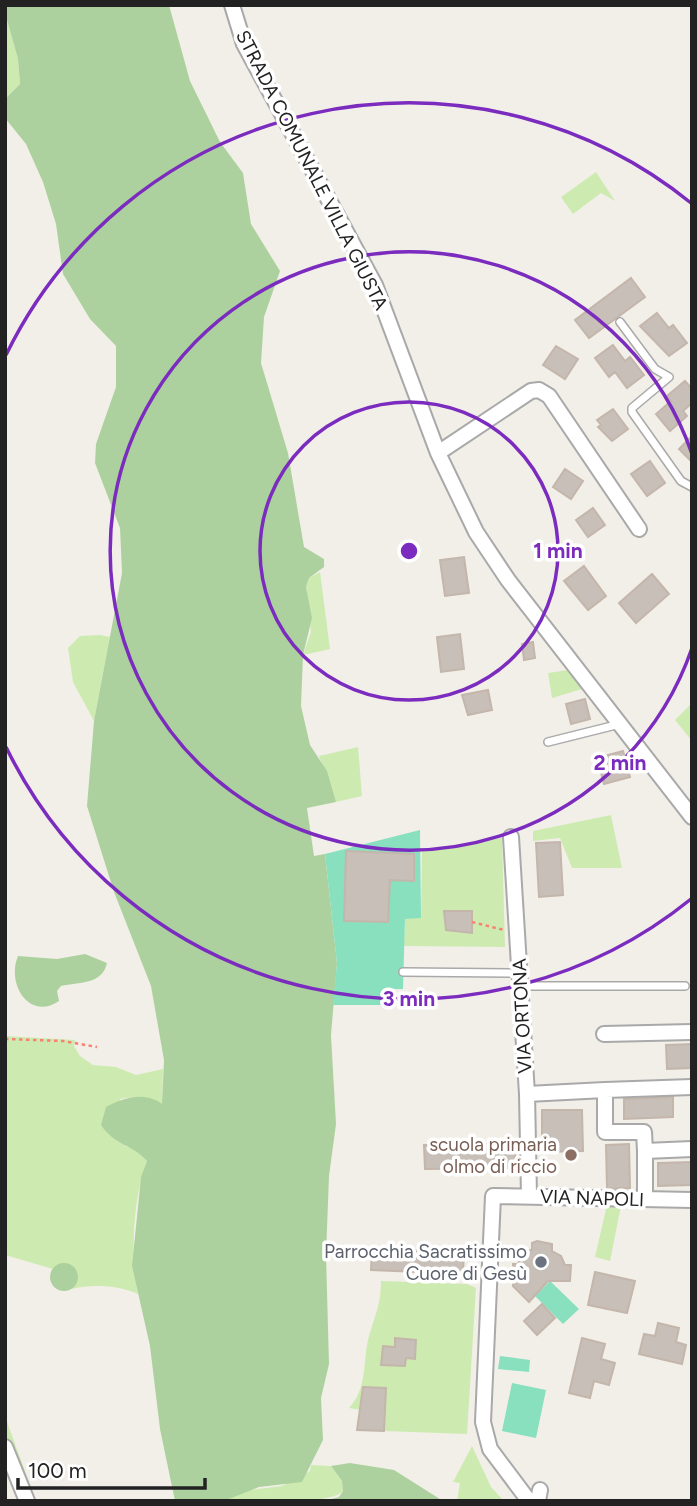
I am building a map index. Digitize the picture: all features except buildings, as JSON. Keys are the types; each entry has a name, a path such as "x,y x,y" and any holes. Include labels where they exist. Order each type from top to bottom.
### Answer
{"street":[{"name":"STRADA COMUNALE VILLA GIUSTA","path":"232,5 244,44 374,285 438,453 463,509 485,546 692,817"},
{"path":"438,453 531,391 540,390 549,396 639,529"},
{"name":"VIA ORTONA","path":"511,837 527,1094 529,1196"},
{"path":"604,1034 692,1032"},
{"path":"527,1094 692,1087"},
{"path":"605,1090 605,1132 644,1132 645,1199"},
{"path":"645,1151 692,1149"},
{"name":"VIA NAPOLI","path":"536,1497 490,1450 483,1422 493,1196 692,1200"},
{"path":"5,1447 10,1472 27,1501"}],"lane":[{"path":"620,322 655,369 669,377 632,408 632,412 681,481 692,487"},
{"path":"548,742 620,724"},
{"path":"403,972 685,986"}],"path":[{"path":"472,922 505,931 517,930"},
{"path":"5,1039 62,1041 97,1047"}],"green space":[{"path":"12,5 169,5 190,81 220,142 243,173 251,224 280,271 264,317 261,363 288,453 304,547 324,559 324,567 309,578 306,587 312,618 303,655 301,706 310,745 327,771 336,802 307,808 314,856 325,854 337,963 331,1035 336,1124 329,1176 326,1255 329,1364 321,1398 323,1440 302,1482 259,1487 224,1501 175,1501 160,1429 150,1346 132,1266 141,1177 147,1161 112,1137 101,1125 106,1107 120,1101 141,1097 162,1104 164,1060 151,986 114,892 87,806 94,721 122,573 120,528 95,463 96,444 116,387 116,346 90,319 63,274 56,224 43,182 26,144 5,118 5,99 20,84 18,59 5,13 5,8"},
{"path":"5,13 18,59 20,84 5,99"},
{"path":"596,172 615,201 601,193 573,214 561,197"},
{"path":"320,572 330,649 303,655 311,632 306,587 309,578"},
{"path":"80,636 110,637 94,721 73,682 68,648"},
{"path":"568,670 582,689 552,698 548,673"},
{"path":"692,703 692,741 675,720"},
{"path":"358,747 362,796 336,802 319,756"},
{"path":"611,815 622,868 572,868 560,838 533,841 533,831"},
{"path":"420,830 421,918 405,919 403,989 388,989 388,1005 333,1005 337,963 325,854"},
{"path":"502,838 505,947 404,946 405,918 421,918 422,851"},
{"path":"85,954 107,963 95,979 61,986 57,991 59,1001 48,1006 30,1003 23,997 15,978 18,956 57,959"},
{"path":"5,1036 75,1040 74,1046 80,1056 93,1065 116,1067 136,1075 163,1069 162,1105 147,1098 120,1099 125,1146 137,1150 147,1161 134,1227 138,1294 105,1286 71,1289 78,1279 58,1265 53,1269 5,1255"},
{"path":"607,1205 621,1206 610,1261 595,1257"},
{"path":"64,1263 74,1267 78,1277 74,1287 64,1291 54,1287 50,1277 54,1267"},
{"path":"381,1281 467,1284 476,1288 467,1434 384,1431 386,1389 362,1410 349,1408 362,1384 368,1340 380,1298"},
{"path":"550,1281 579,1309 563,1324 535,1296"},
{"path":"500,1356 530,1360 529,1372 498,1369"},
{"path":"512,1383 546,1390 536,1438 502,1431"},
{"path":"5,1416 35,1499 29,1496 5,1441"},
{"path":"472,1446 491,1487 504,1501 457,1501 460,1483 453,1482"},
{"path":"350,1463 394,1470 443,1501 323,1501 339,1497 343,1491 342,1481 331,1466"},
{"path":"311,1465 331,1466 342,1481 343,1491 335,1496 306,1501 224,1501 243,1491 282,1486 310,1471"}],"place":[{"name":"scuola primaria olmo di riccio","path":"571,1155"},
{"name":"Parrocchia Sacratissimo Cuore di Gesù","path":"541,1262"}]}
